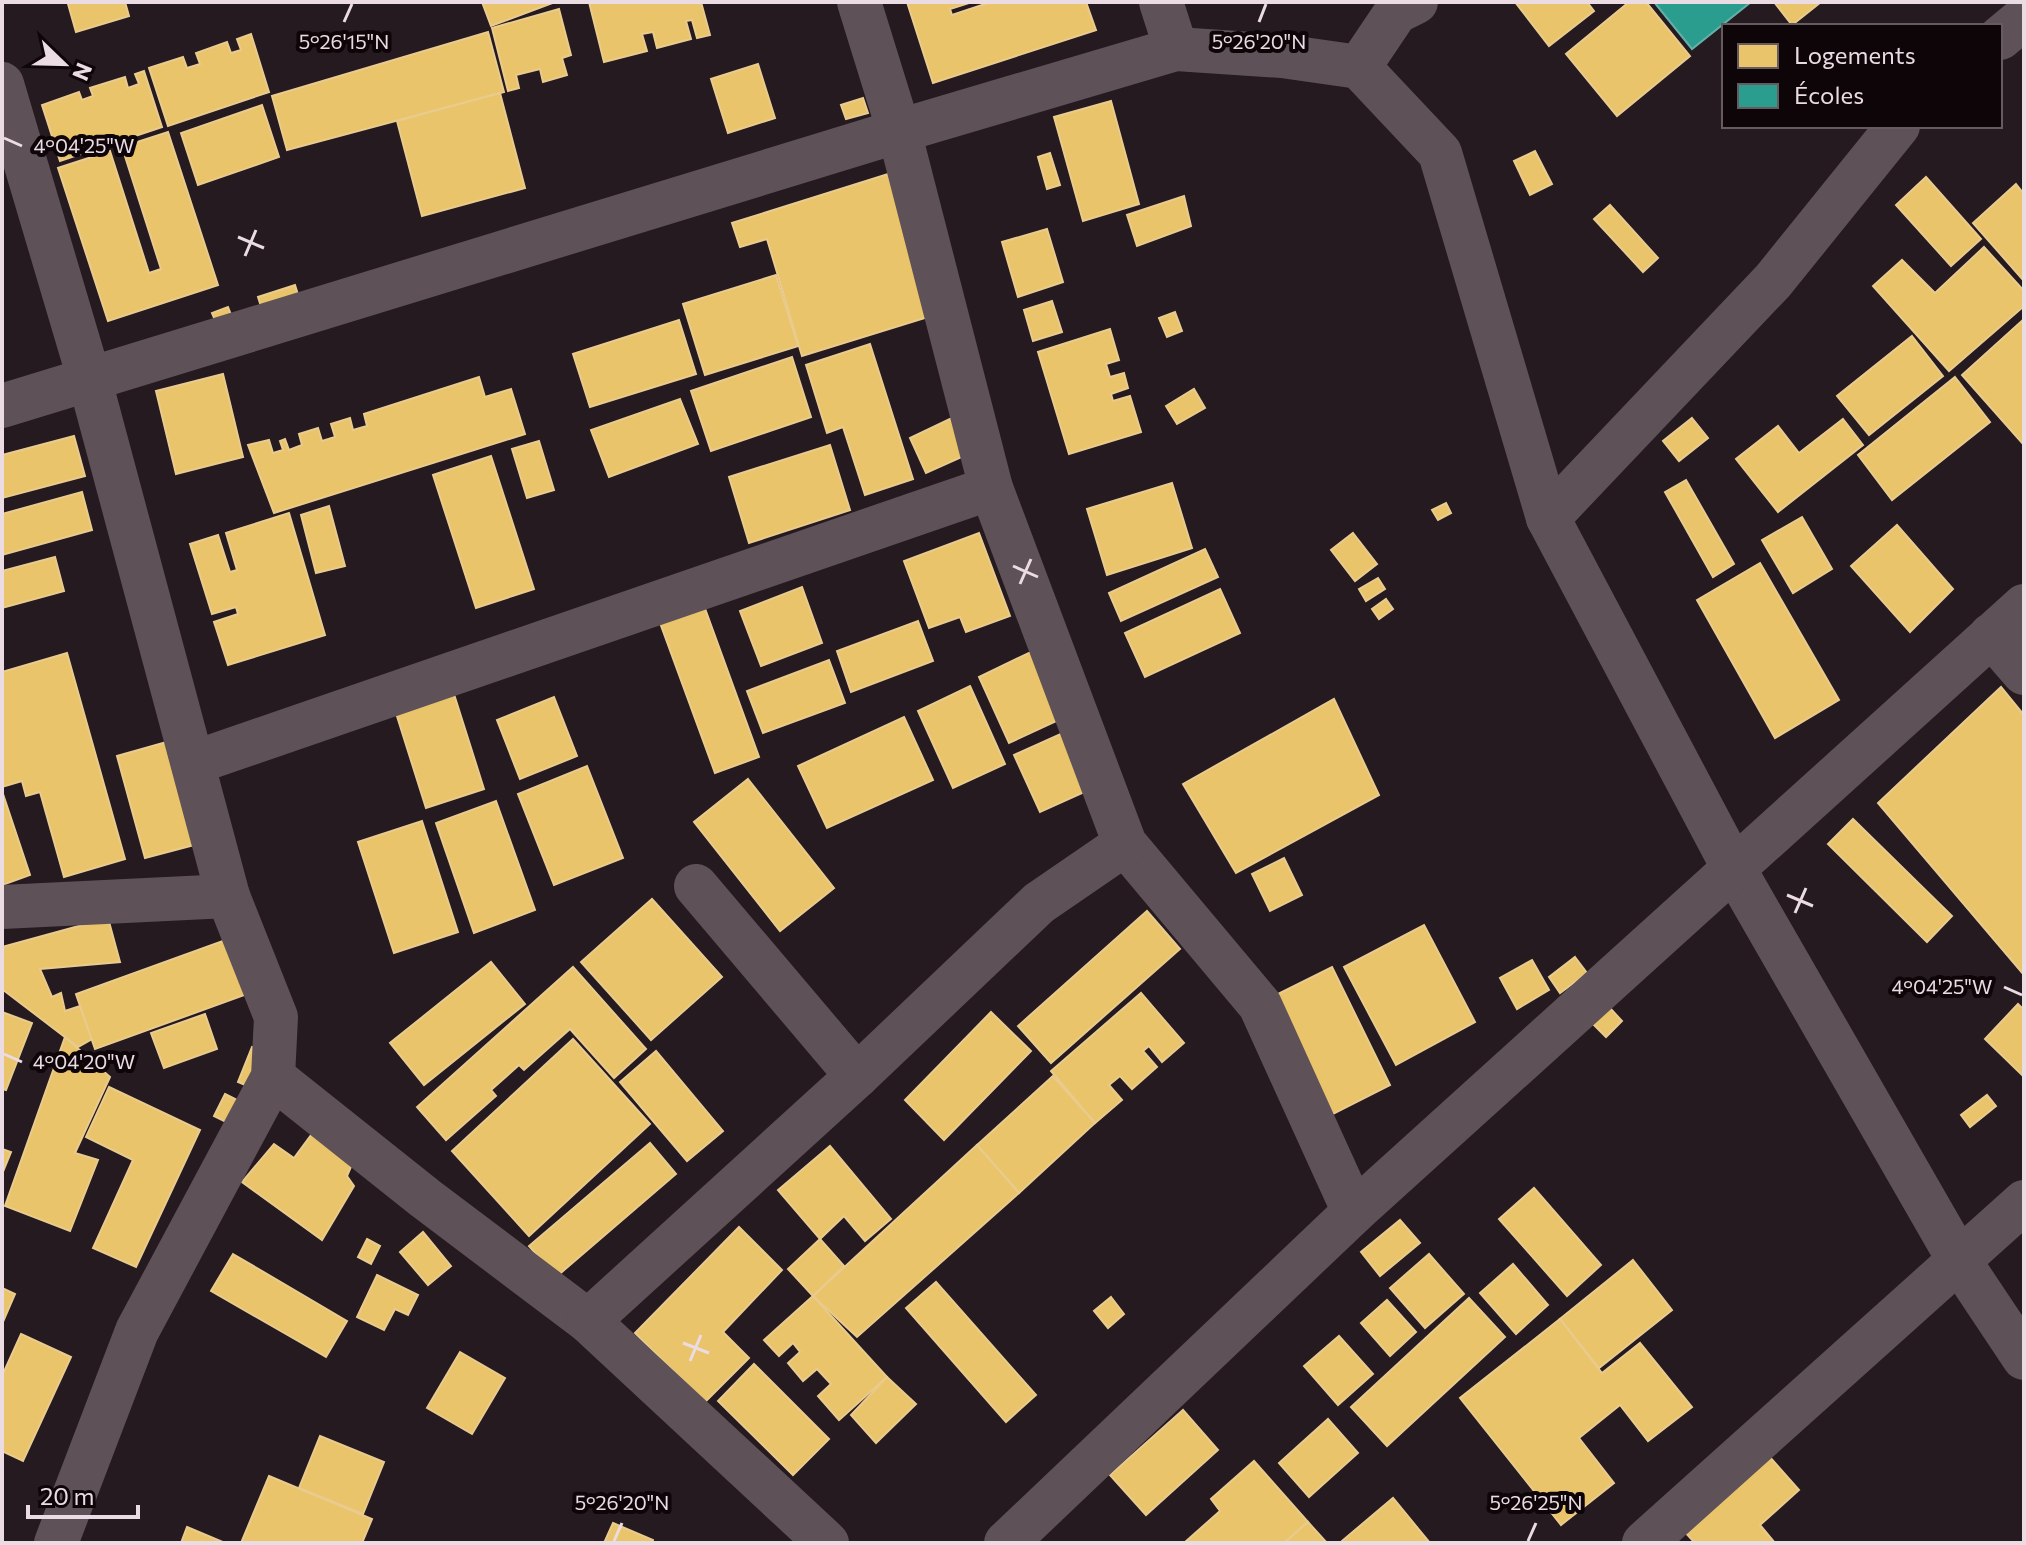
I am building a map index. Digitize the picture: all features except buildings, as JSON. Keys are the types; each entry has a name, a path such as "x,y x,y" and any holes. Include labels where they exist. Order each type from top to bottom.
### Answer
{"street":[{"path":"859,2 899,131 991,488 1125,844 1260,1005 1354,1212"},
{"path":"1161,2 1176,49"},
{"path":"1359,67 1396,12 1416,2"},
{"path":"2002,36 2024,18"},
{"path":"2,406 1176,49 1282,56 1359,67 1440,153 1548,518 1733,867 1960,1262 2024,1358"},
{"path":"2,84 90,381 228,896 276,1017 273,1077 137,1331 56,1543"},
{"path":"1548,518 1773,281 1896,128"},
{"path":"193,763 991,488"},
{"path":"1006,1543 1354,1212 2024,606"},
{"path":"1991,635 2024,673"},
{"path":"588,1321 857,1076 1039,903 1125,844"},
{"path":"696,886 857,1076"},
{"path":"2,907 228,896"},
{"path":"273,1077 425,1198 588,1321 827,1543"},
{"path":"1644,1543 2024,1202"}]}
